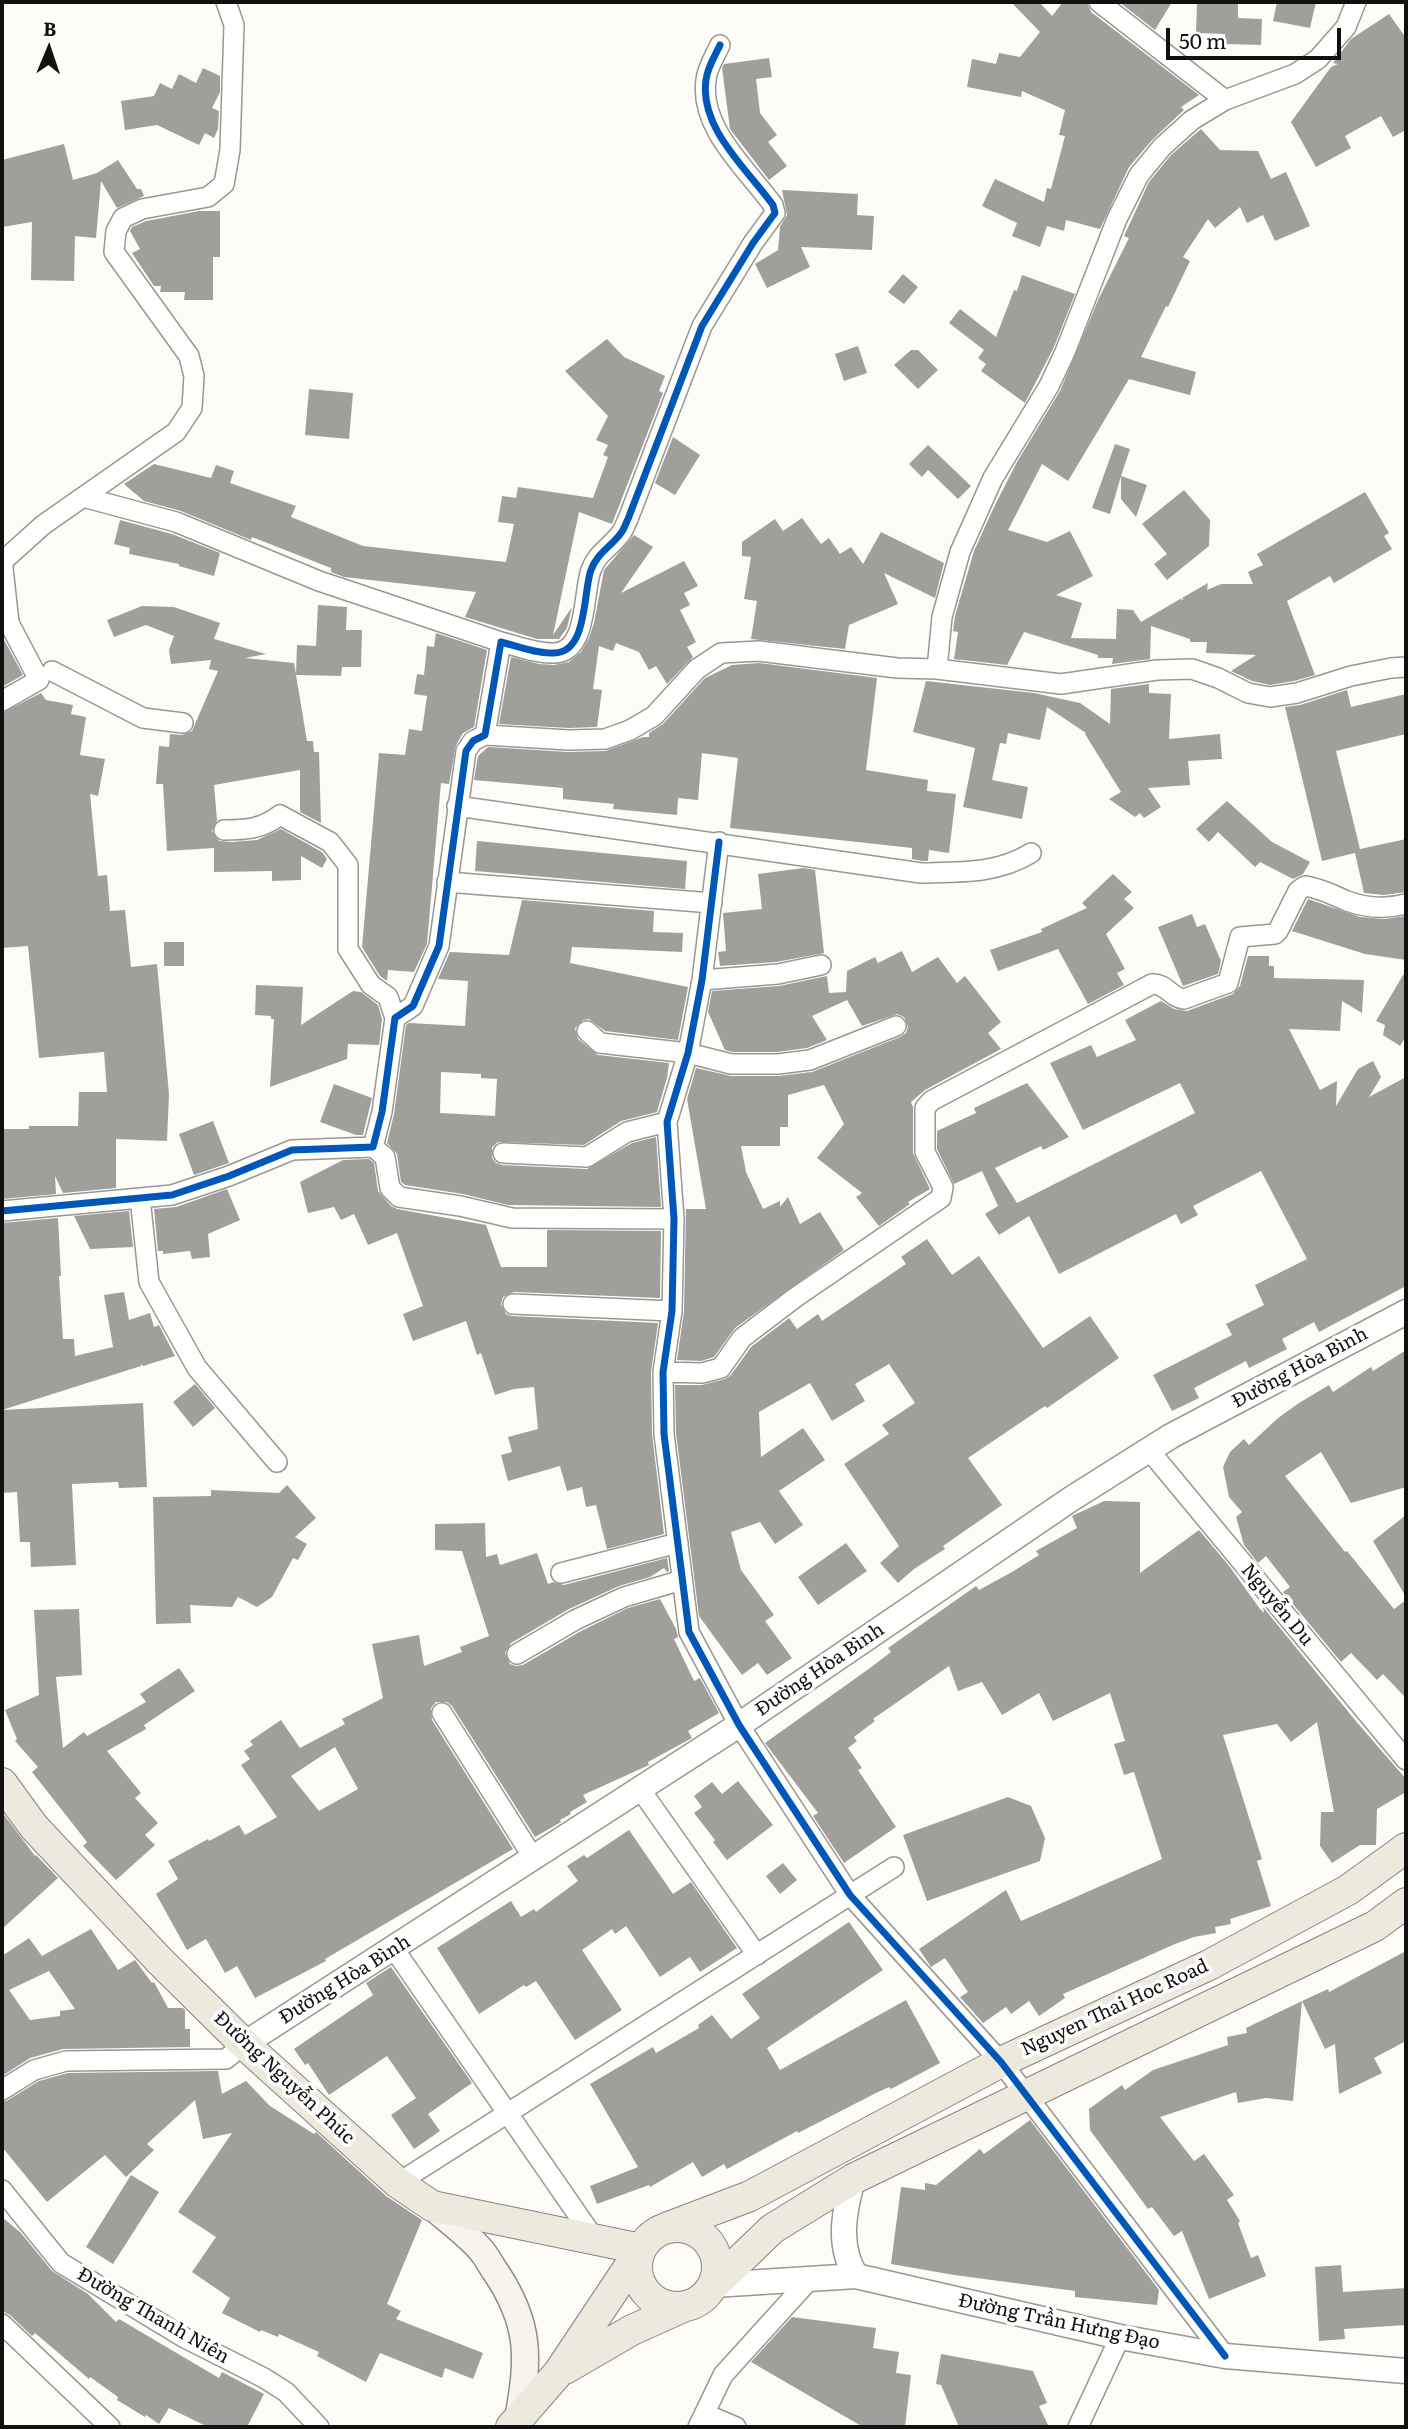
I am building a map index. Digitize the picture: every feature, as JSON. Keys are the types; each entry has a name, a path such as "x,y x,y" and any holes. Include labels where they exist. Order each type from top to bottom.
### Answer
{"main road":[{"name":"Đường Nguyễn Phúc","path":"2,1783 34,1827 159,1960 244,2044 398,2183 432,2206 641,2249"},
{"name":"Nguyen Thai Hoc Road","path":"666,2228 750,2196 1001,2062 1209,1965 1348,1890 1406,1848"},
{"name":"Nguyen Thai Hoc Road","path":"714,2285 772,2229 853,2179 1375,1926 1406,1903"},
{"path":"432,2206 480,2249 517,2310 525,2342 526,2377 515,2423"},
{"path":"515,2423 559,2372 647,2240 666,2228 679,2227 703,2236 712,2246 717,2259 717,2272 714,2285 706,2296 632,2330 559,2372"},
{"path":"641,2249 637,2261 640,2285 658,2303 683,2307"}],"street":[{"path":"2,701 39,680 9,623 3,560 33,533 176,432 191,408 194,376 189,356 114,252 116,231 123,218 142,209 208,197 224,184 230,150 234,25 226,2"},
{"path":"1099,2 1224,100"},
{"path":"937,669 942,617 960,552 993,478 1049,386 1065,352 1116,219 1139,176 1162,147 1192,120 1224,100 1295,74 1318,59 1346,27 1356,2"},
{"path":"83,497 176,522 319,581 501,642 556,654 566,648 575,640 582,622 590,572 598,555 622,533 702,326 753,243 775,213 774,205 726,146 705,106 706,78 720,45"},
{"path":"485,736 501,642"},
{"path":"395,1018 413,1006 439,946 466,751 474,741 485,736 605,739 630,730 654,716 697,669 721,653 759,651 1061,684 1157,670 1192,669 1248,693 1270,696 1297,693 1351,676 1406,667"},
{"path":"52,671 143,718 183,723"},
{"path":"457,806 921,873 985,871 1014,863 1031,853"},
{"path":"224,830 255,829 269,824 280,815 330,842 348,865 348,949 371,985 388,997 395,1018 382,1112 373,1147"},
{"path":"719,842 702,979 688,1053 667,1122 674,1219 672,1311 663,1371 664,1434 689,1632 739,1725 850,1895 1001,2062 1225,2356"},
{"path":"447,883 712,903"},
{"path":"663,1371 702,1373 721,1368 742,1338 796,1297 941,1198 943,1187 925,1152 925,1108 931,1101 1152,984 1163,986 1178,999 1225,985 1230,979 1240,937 1275,934 1298,891 1305,886 1351,902 1388,908 1406,904"},
{"path":"702,979 778,974 821,965"},
{"path":"587,1031 600,1043 688,1053 732,1064 778,1064 810,1060 897,1026"},
{"path":"503,1153 587,1157 627,1132 667,1122"},
{"path":"2,1212 172,1195 229,1176 292,1150 373,1147 384,1157 390,1188 399,1197 460,1206 512,1218 674,1219"},
{"path":"140,1198 149,1282 197,1368 277,1462"},
{"path":"513,1304 672,1311"},
{"name":"Đường Hòa Bình","path":"244,2044 739,1725 1071,1499 1171,1436 1406,1312"},
{"name":"Nguyễn Du","path":"1149,1450 1406,1760"},
{"path":"561,1573 678,1543"},
{"path":"517,1654 575,1620 624,1597 682,1580"},
{"path":"442,1713 534,1859"},
{"path":"640,1789 757,1955"},
{"path":"398,2183 894,1867"},
{"path":"394,1949 596,2241"},
{"path":"2,2090 34,2070 66,2061 226,2059 244,2044"},
{"path":"853,2179 843,2230 849,2265 856,2276"},
{"name":"Đường Thanh Niên","path":"2,2190 61,2263 186,2338 264,2378 286,2392 319,2427"},
{"name":"Đường Trần Hưng Đạo","path":"714,2285 856,2276 1120,2337 1225,2356 1406,2371"},
{"path":"736,2427 701,2420 723,2375 810,2279"},
{"path":"2,2325 110,2427"},
{"path":"1078,2427 1120,2337"}],"building":[{"path":"1011,2 1039,2 1052,16 1063,2 1087,2 1091,12 1199,95 1181,107 1184,110 1153,139 1129,167 1100,229 1066,220 1064,231 1047,226 1040,247 1012,236 1017,223 982,206 995,179 1044,202 1047,188 1051,189 1065,136 1059,135 1065,110 1022,91 1021,97 967,87 972,59 996,64 999,53 1020,57 1040,32"},
{"path":"1119,2 1172,2 1155,30"},
{"path":"1197,2 1238,2 1238,18 1262,19 1261,45 1225,44 1225,34 1196,33"},
{"path":"1277,2 1316,2 1310,28 1273,21"},
{"path":"1389,14 1406,38 1406,130 1393,137 1381,116 1345,136 1351,148 1316,167 1291,122 1331,67 1338,64 1333,63 1351,39"},
{"path":"769,58 772,77 756,79 760,113 777,135 768,142 787,166 769,180 730,129 722,68 724,64"},
{"path":"203,68 220,76 220,92 212,108 219,111 218,129 214,138 205,133 199,145 157,125 125,130 121,101 154,96 160,83 172,89 179,74 196,83"},
{"path":"1201,129 1220,150 1258,151 1271,179 1286,172 1310,226 1275,241 1263,215 1247,223 1240,207 1215,228 1208,219 1183,257 1190,261 1141,357 1196,372 1190,395 1129,379 1068,481 1042,464 1008,530 1047,542 1070,531 1093,576 1056,595 1082,603 1071,638 1116,639 1117,609 1133,610 1141,622 1180,599 1184,600 1182,598 1208,583 1207,590 1221,584 1253,584 1248,572 1263,565 1257,554 1365,492 1389,533 1384,536 1392,549 1334,583 1330,576 1287,601 1315,675 1294,681 1270,685 1252,681 1231,671 1256,655 1206,653 1207,642 1190,642 1190,639 1151,626 1150,659 1112,664 1113,658 1098,658 1098,655 1024,632 1007,665 954,659 958,632 953,631 955,616 974,551 994,507 1017,462 1060,391 1099,298 1129,238 1124,236 1149,182 1171,155"},
{"path":"64,144 73,180 97,173 118,160 144,196 117,208 101,181 96,238 75,236 74,281 31,280 32,222 2,227 2,160"},
{"path":"782,190 858,194 857,215 874,216 872,250 801,247 810,267 767,288 755,264 778,250 780,227 787,215"},
{"path":"199,211 220,211 220,257 213,257 213,300 184,300 185,292 160,292 161,286 154,286 132,253 140,249 130,231 132,227 146,221"},
{"path":"903,274 918,287 904,304 888,292"},
{"path":"1022,275 1075,294 1054,347 1025,403 981,371 986,364 978,358 984,350 949,323 960,309 996,337"},
{"path":"607,339 624,357 665,376 659,391 663,393 612,524 579,512 553,635 572,607 567,628 559,639 537,639 465,617 476,592 344,577 331,572 331,568 252,537 251,540 181,511 144,501 124,484 154,464 211,478 216,465 234,471 230,483 296,506 291,517 363,546 506,562 514,524 498,522 502,496 516,498 518,487 593,498 608,457 603,455 608,445 596,440 608,416 565,371"},
{"path":"858,346 867,373 844,381 835,354"},
{"path":"911,350 918,350 938,370 918,389 894,365"},
{"path":"309,389 353,393 349,439 305,435"},
{"path":"673,437 700,455 675,495 655,483"},
{"path":"1115,444 1130,449 1110,514 1092,508"},
{"path":"928,445 971,486 958,499 928,470 922,477 909,464"},
{"path":"1121,476 1147,485 1136,517 1121,499"},
{"path":"1184,490 1210,520 1209,546 1167,580 1154,564 1167,554 1142,524"},
{"path":"802,518 821,544 829,538 840,554 851,547 863,564 881,532 944,563 935,598 884,573 898,604 849,625 845,649 751,639 757,601 744,599 751,557 742,556 742,542 775,519 783,531"},
{"path":"120,520 172,534 220,553 214,576 179,564 129,554 130,548 114,544"},
{"path":"634,535 653,547 621,593 684,561 698,586 684,593 690,605 680,610 696,642 687,647 693,657 667,684 656,666 649,670 639,652 616,643 613,651 599,646 593,689 602,690 597,727 499,724 511,657 554,665 569,662 581,652 594,623 604,570"},
{"path":"318,605 347,607 346,630 362,630 361,667 342,667 341,676 296,675 307,741 313,741 314,752 319,752 321,823 300,812 300,770 214,785 217,820 212,831 219,841 232,842 257,840 281,829 322,852 327,859 322,868 301,856 301,880 272,881 272,871 214,872 214,848 167,851 163,784 156,784 159,746 169,747 170,734 182,735 192,731 218,671 209,669 211,660 171,664 169,650 174,636 146,625 114,637 107,620 142,606 174,607 220,623 214,639 266,654 245,658 294,663 296,674 297,645 316,646"},
{"path":"436,633 487,650 474,727 463,733 456,745 449,784 441,783 427,944 414,972 388,970 387,981 380,976 362,947 379,753 405,755 409,729 422,731 427,696 414,694 417,674 424,675 427,646 434,647"},
{"path":"2,636 23,675 2,687"},
{"path":"759,663 877,678 866,770 928,780 927,791 956,794 949,853 929,850 928,861 922,861 912,859 912,848 730,828 738,758 702,753 698,800 678,798 677,815 613,809 614,804 563,799 563,788 474,780 478,756 488,747 568,752 605,751 649,737 649,733 663,724 705,678 732,665"},
{"path":"926,681 1034,693 1080,703 1110,724 1111,689 1149,684 1149,693 1171,694 1169,739 1220,734 1222,759 1188,761 1190,785 1148,788 1161,807 1144,818 1140,813 1135,817 1109,799 1121,792 1086,733 1047,707 1040,740 1008,733 1006,744 1000,743 992,780 1028,787 1022,819 963,807 975,748 913,732"},
{"path":"1347,690 1351,707 1406,694 1406,734 1336,751 1360,849 1406,839 1406,892 1384,895 1364,893 1355,853 1322,861 1285,707"},
{"path":"41,693 46,700 73,705 71,714 86,717 80,755 105,759 98,796 90,794 98,876 107,875 110,911 125,910 131,967 157,964 169,1094 167,1141 116,1139 116,1188 63,1193 55,1176 56,1194 2,1199 2,1129 78,1126 79,1092 107,1092 104,1052 39,1058 28,946 2,948 2,713"},
{"path":"1227,801 1272,842 1310,862 1303,874 1293,879 1260,862 1255,867 1218,832 1209,842 1196,829"},
{"path":"477,841 687,861 685,889 475,871"},
{"path":"803,868 815,870 824,953 776,962 720,966 718,952 726,951 723,913 762,909 758,874"},
{"path":"1113,874 1132,892 1124,899 1134,908 1106,934 1125,969 1117,973 1124,985 1088,1004 1058,949 998,971 990,950 1042,932 1041,929 1087,908 1082,903"},
{"path":"1308,899 1360,917 1384,919 1406,916 1406,960 1365,954 1292,931"},
{"path":"522,900 654,911 653,932 683,933 682,952 572,947 570,963 688,987 678,1040 605,1031 589,1019 583,1020 575,1028 578,1039 598,1055 669,1063 657,1112 621,1121 584,1145 498,1142 492,1147 492,1158 502,1165 587,1169 632,1143 656,1137 661,1207 508,1205 401,1182 397,1154 387,1143 394,1114 406,1025 465,1026 468,981 438,979 450,952 509,955","holes":["441,1072 481,1074 481,1078 497,1079 495,1116 440,1113"]},
{"path":"1192,914 1197,927 1205,924 1221,961 1218,974 1183,986 1158,927"},
{"path":"164,942 184,942 184,966 164,966"},
{"path":"902,951 912,972 938,957 957,983 965,976 1001,1022 988,1033 1001,1049 925,1090 911,1102 913,1153 930,1189 908,1202 910,1204 879,1226 856,1197 862,1193 817,1158 844,1124 824,1085 788,1095 788,1127 780,1127 780,1146 741,1146 746,1172 763,1209 780,1201 780,1207 788,1197 800,1224 820,1212 844,1250 735,1328 714,1357 701,1361 677,1360 684,1311 686,1209 706,1209 687,1099 696,1068 731,1076 778,1076 812,1072 900,1037 906,1033 908,1027 904,1017 897,1014 862,1026 847,1000 812,1016 827,1040 807,1048 777,1052 733,1052 725,1050 708,1012 712,991 779,986 827,976 829,993 846,992 847,971 875,957 878,963"},
{"path":"1248,956 1269,956 1269,966 1274,966 1274,978 1364,980 1362,1013 1342,1001 1340,1031 1289,1029 1320,1090 1337,1081 1336,1106 1358,1069 1373,1061 1381,1077 1369,1097 1406,1077 1406,1286 1319,1332 1314,1322 1282,1339 1287,1349 1249,1368 1246,1361 1194,1388 1199,1398 1172,1411 1153,1375 1232,1335 1226,1324 1264,1305 1255,1285 1307,1259 1261,1171 1193,1206 1198,1215 1181,1224 1176,1214 1059,1274 1029,1216 999,1235 985,1214 998,1206 982,1171 954,1184 937,1149 937,1131 976,1113 974,1108 1027,1083 1069,1137 1043,1150 1041,1146 995,1168 1017,1203 1195,1113 1180,1083 1083,1130 1050,1063 1091,1045 1097,1057 1136,1040 1125,1020 1161,1001 1174,1009 1187,1011 1233,994 1240,986"},
{"path":"1406,970 1406,1036 1400,1046 1383,1035 1385,1025 1376,1021"},
{"path":"256,985 303,987 301,1025 353,991 361,992 378,1005 382,1019 379,1045 348,1044 347,1059 270,1087 274,1019 271,1019 271,1016 255,1015"},
{"path":"334,1084 372,1098 363,1135 320,1122"},
{"path":"213,1121 229,1163 194,1175 179,1134"},
{"path":"369,1159 374,1163 378,1191 391,1206 486,1225 501,1267 547,1267 547,1230 661,1231 660,1298 514,1292 503,1297 501,1304 506,1314 512,1316 658,1323 651,1372 652,1434 664,1534 607,1549 596,1505 586,1507 582,1487 567,1491 560,1466 508,1481 501,1455 512,1452 508,1437 538,1429 534,1387 495,1395 481,1353 477,1355 466,1321 413,1341 403,1314 423,1306 397,1233 368,1245 354,1214 341,1220 334,1207 308,1213 300,1182 343,1160"},
{"path":"227,1189 240,1220 208,1234 210,1257 192,1259 190,1251 163,1254 163,1251 158,1251 154,1209 176,1207"},
{"path":"129,1211 133,1247 90,1249 74,1216"},
{"path":"58,1218 63,1339 74,1339 75,1356 113,1347 104,1295 124,1292 129,1320 150,1313 154,1327 159,1325 175,1356 143,1366 141,1364 2,1410 2,1223"},
{"path":"927,1239 952,1275 979,1256 1043,1348 1090,1316 1119,1358 968,1458 1002,1505 943,1546 945,1549 898,1583 880,1563 899,1546 844,1464 889,1434 882,1425 915,1403 889,1364 855,1384 865,1401 832,1421 810,1383 759,1412 761,1457 803,1428 825,1460 779,1491 803,1525 775,1544 760,1522 731,1532 741,1570 774,1615 765,1621 792,1658 767,1675 758,1663 742,1675 699,1616 676,1433 675,1385 702,1385 725,1379 731,1375 751,1347 789,1318 797,1329 818,1314 822,1321 906,1264 901,1257"},
{"path":"1406,1350 1406,1487 1351,1503 1321,1452 1285,1476 1394,1609 1406,1600 1406,1698 1383,1674 1377,1680 1351,1653 1341,1662 1283,1592 1290,1587 1266,1556 1258,1563 1244,1545 1236,1517 1242,1512 1229,1497 1223,1467 1230,1452 1244,1439 1249,1445 1299,1403 1329,1385 1333,1392 1371,1367 1373,1371"},
{"path":"195,1384 215,1408 193,1427 173,1402"},
{"path":"143,1403 147,1487 119,1488 118,1482 72,1484 76,1565 31,1567 30,1542 20,1542 17,1492 2,1493 2,1410"},
{"path":"287,1485 316,1518 295,1537 307,1544 298,1560 293,1558 272,1597 257,1607 238,1597 232,1607 190,1605 191,1623 156,1624 153,1497 211,1496 211,1490 279,1493"},
{"path":"1104,1501 1140,1502 1140,1573 1199,1530 1260,1609 1264,1613 1263,1607 1406,1779 1406,1792 1377,1809 1376,1845 1360,1845 1332,1863 1320,1846 1321,1812 1334,1812 1317,1722 1291,1742 1277,1724 1223,1735 1262,1859 1257,1861 1271,1906 1230,1919 1231,1924 1215,1927 1216,1933 1175,1944 1063,1994 1065,1998 1039,2016 1029,2001 1011,2014 1006,2007 983,2023 960,1997 968,1992 945,1958 931,1967 919,1949 1006,1890 1021,1921 1162,1859 1134,1772 1124,1775 1114,1744 1125,1741 1110,1693 1053,1721 1039,1693 1002,1715 982,1682 958,1691 949,1666 873,1719 875,1721 854,1737 857,1741 848,1748 862,1768 858,1770 896,1827 844,1863 813,1816 818,1813 765,1743 891,1652 888,1648 976,1586 979,1590 1012,1572 1039,1555 1036,1551 1077,1528 1072,1516"},
{"path":"1406,1515 1406,1597 1373,1541"},
{"path":"485,1523 486,1557 497,1554 500,1565 537,1553 548,1584 553,1582 564,1585 667,1558 669,1571 664,1568 650,1577 619,1586 569,1609 511,1643 505,1653 510,1664 523,1665 581,1631 628,1608 660,1599 676,1629 678,1637 674,1639 694,1681 700,1678 719,1713 688,1731 692,1738 648,1762 649,1765 583,1795 587,1802 535,1837 452,1706 447,1702 436,1702 431,1708 432,1720 513,1849 325,1959 326,1961 255,1998 237,1966 225,1973 206,1939 187,1950 156,1894 178,1879 168,1861 239,1825 245,1835 277,1817 241,1765 250,1759 244,1751 253,1745 250,1741 281,1720 300,1748 345,1724 342,1719 383,1698 372,1644 419,1635 424,1666 462,1652 460,1647 489,1636 462,1551 435,1550 435,1524","holes":["335,1747 358,1789 319,1811 291,1776"]},
{"path":"846,1543 867,1571 818,1605 798,1577"},
{"path":"79,1609 82,1675 56,1677 63,1748 84,1732 87,1736 146,1702 140,1694 179,1668 195,1691 144,1725 146,1729 107,1751 141,1793 135,1798 158,1823 145,1835 155,1845 116,1880 83,1846 87,1842 32,1772 38,1767 15,1741 17,1739 5,1710 39,1695 34,1610"},
{"path":"738,1781 773,1825 727,1860 694,1813 702,1807 694,1796 712,1782 722,1794"},
{"path":"1008,1797 1031,1806 1045,1838 1040,1861 927,1901 903,1835"},
{"path":"2,1812 35,1856 58,1878 2,1929"},
{"path":"629,1830 673,1894 691,1882 737,1948 700,1972 690,1957 660,1977 626,1926 615,1934 612,1929 582,1950 622,2010 575,2040 536,1981 526,1987 524,1985 479,2014 437,1948 511,1901 521,1917 534,1909 536,1912 578,1881 567,1866 584,1855 587,1858"},
{"path":"783,1863 797,1880 780,1894 766,1876"},
{"path":"849,1922 883,1970 767,2048 780,2070 906,2000 940,2063 891,2089 889,2087 798,2133 797,2131 727,2169 724,2164 702,2177 693,2162 650,2187 649,2185 597,2204 590,2186 638,2167 590,2084 653,2047 656,2053 699,2028 698,2025 712,2015 731,2039 760,2018 742,1994"},
{"path":"91,1929 118,1970 135,1960 152,1983 154,1982 168,2008 185,2010 185,2029 190,2029 190,2047 63,2049 30,2058 2,2076 2,1956 29,1938 42,1956","holes":["49,1971 75,2009 60,2011 60,2016 30,2020 9,1990"]},
{"path":"1406,1951 1406,2041 1374,2058 1382,2073 1339,2094 1335,2044 1325,2049 1302,2001 1328,1989 1329,1992"},
{"path":"391,1967 472,2083 428,2114 440,2131 414,2149 391,2115 416,2098 387,2056 329,2095 308,2063 305,2065 294,2049 373,1995 366,1983"},
{"path":"1302,2001 1293,2101 1266,2098 1238,2103 1236,2092 1160,2117 1194,2161 1204,2154 1234,2195 1227,2200 1240,2221 1238,2223 1251,2258 1258,2255 1266,2276 1209,2299 1182,2231 1174,2236 1152,2207 1148,2209 1090,2130 1089,2109 1122,2085 1125,2090 1153,2070 1228,2045 1227,2037 1247,2033 1246,2028"},
{"path":"218,2071 222,2094 246,2081 270,2106 314,2134 316,2132 386,2196 422,2220 387,2304 401,2311 396,2319 483,2353 473,2379 445,2368 442,2378 380,2353 366,2382 317,2356 319,2352 279,2334 278,2337 261,2330 260,2332 222,2313 230,2298 192,2272 216,2237 178,2212 232,2133 203,2139 195,2100 147,2144 154,2150 126,2177 105,2155 47,2202 2,2147 2,2102 39,2081 68,2073"},
{"path":"1030,2120 1159,2290 1157,2305 1075,2297 1075,2291 891,2264 901,2187 925,2190 925,2183 936,2185 980,2149 984,2154"},
{"path":"131,2175 159,2192 113,2264 86,2247"},
{"path":"2,2217 21,2233 52,2271 88,2294 116,2322 119,2319 219,2378 222,2372 264,2394 247,2427 208,2427 169,2408 159,2424 117,2400 118,2397 90,2377 89,2379 35,2333 32,2336 2,2311"},
{"path":"1341,2265 1343,2292 1406,2288 1406,2325 1344,2329 1345,2339 1319,2341 1315,2267"},
{"path":"792,2317 876,2328 873,2348 899,2352 896,2373 911,2375 905,2427 863,2427 751,2362"},
{"path":"941,2354 1033,2371 1047,2403 1039,2406 1049,2427 959,2427 941,2385 936,2384"}],"cycle path":[{"path":"2,1211 172,1195 229,1176 292,1150 373,1147 382,1112 395,1018 413,1006 439,946 466,751 473,741 485,735 501,642 547,653 565,650 573,643 579,632 591,570 625,526 702,326 753,243 775,213 773,205 727,147 710,115 706,80 720,45"},
{"path":"719,842 702,980 688,1053 667,1122 674,1219 672,1311 663,1372 664,1434 689,1632 739,1725 850,1895 1001,2062 1225,2356"}]}
